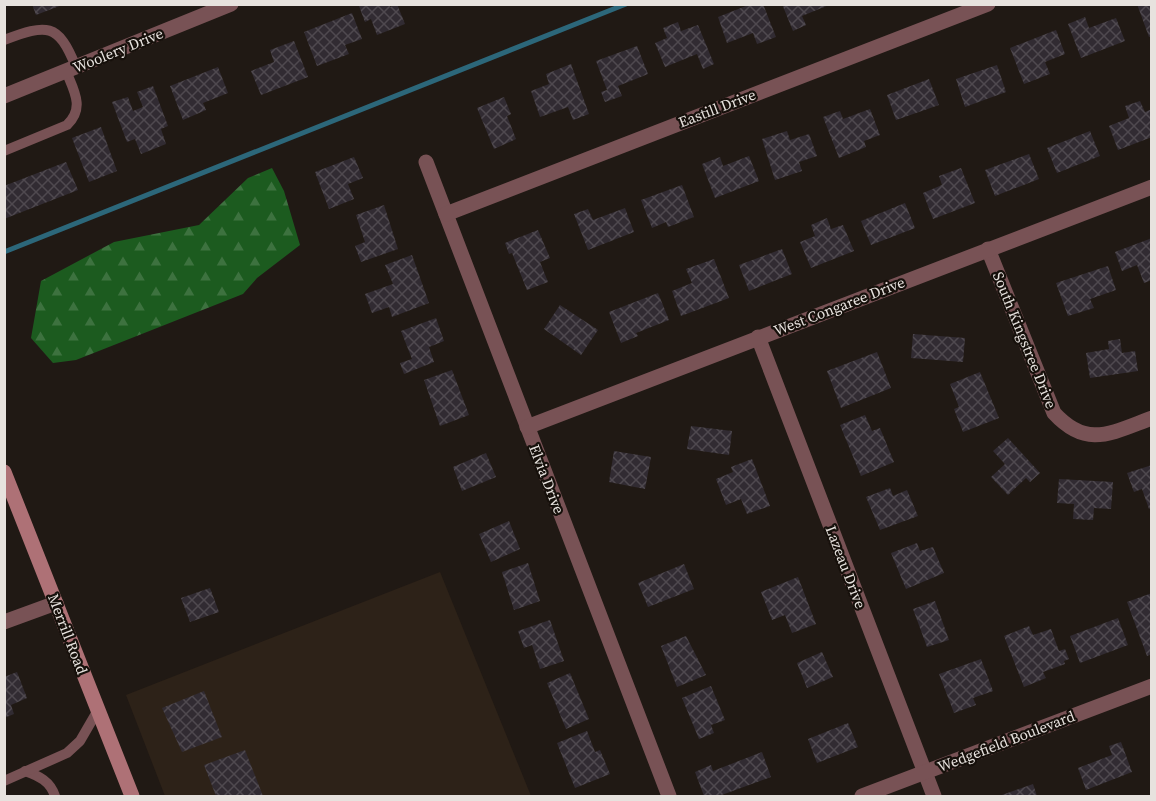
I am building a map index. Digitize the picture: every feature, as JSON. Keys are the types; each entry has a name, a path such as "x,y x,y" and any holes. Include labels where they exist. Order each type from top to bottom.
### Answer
{"main road":[{"name":"Merrill Road","path":"4,472 132,796"}],"street":[{"name":"Woolery Drive","path":"4,96 231,4"},
{"name":"Eastill Drive","path":"446,214 988,4"},
{"name":"Elvia Drive","path":"426,162 669,796"},
{"name":"West Congaree Drive","path":"527,427 1152,187"},
{"name":"South Kingstree Drive","path":"988,249 1054,413 1067,427 1086,435 1103,436 1152,418"},
{"name":"Lazeau Drive","path":"758,337 934,796"},
{"path":"4,622 56,603"},
{"name":"Wedgefield Boulevard","path":"862,796 1152,686"}],"lane":[{"path":"4,40 41,29 56,33 66,44 78,100 74,119 67,125 4,151"},
{"path":"4,781 67,753 80,741 98,710"},
{"path":"25,771 42,777 52,788 55,796"}],"shaded area":[{"path":"440,572 531,796 165,796 126,695"}],"green space":[{"path":"272,168 284,191 300,245 257,278 243,294 76,360 53,363 31,338 41,281 114,242 199,225 248,178"}],"building":[{"path":"32,4 62,4 62,5 36,15"},
{"path":"389,4 390,7 397,4 405,24 377,35 371,19 365,22 359,6"},
{"path":"751,4 763,4 776,37 757,44 753,33 727,43 718,17"},
{"path":"782,4 829,5 802,16 806,25 793,31"},
{"path":"1137,4 1152,4 1152,36 1149,37"},
{"path":"352,13 362,39 345,45 349,54 317,66 304,32"},
{"path":"1085,17 1089,28 1116,18 1125,41 1081,58 1068,24"},
{"path":"678,22 681,31 698,25 714,64 703,69 697,54 665,67 655,43 667,38 663,28"},
{"path":"1056,30 1065,54 1045,62 1050,74 1024,84 1010,48"},
{"path":"294,41 308,77 261,95 251,71 274,62 270,50"},
{"path":"637,46 648,74 618,86 622,96 605,102 601,92 607,90 596,61"},
{"path":"571,64 589,114 573,120 568,107 540,117 531,91 549,84 546,74"},
{"path":"997,65 1006,92 965,107 956,79"},
{"path":"218,67 228,93 203,103 206,110 183,120 170,86"},
{"path":"929,79 939,105 896,120 887,95"},
{"path":"153,86 168,126 161,129 166,144 141,154 135,139 127,142 112,102 128,97 133,111 143,107 137,92"},
{"path":"504,97 511,114 507,116 516,139 494,149 477,108"},
{"path":"1140,101 1145,112 1152,109 1152,137 1118,150 1109,126 1129,118 1125,106"},
{"path":"870,109 880,135 864,141 866,147 839,158 823,117 840,111 843,119"},
{"path":"101,127 117,171 89,182 72,138"},
{"path":"787,131 790,140 809,134 817,156 799,162 802,171 775,180 762,139"},
{"path":"1090,131 1100,156 1057,173 1047,148"},
{"path":"1029,154 1039,179 995,196 985,170"},
{"path":"749,156 759,181 715,198 702,164 720,157 723,166"},
{"path":"354,157 363,178 348,184 354,199 329,209 315,172"},
{"path":"66,162 78,190 4,219 4,186"},
{"path":"961,168 975,203 933,219 923,193 942,185 939,176"},
{"path":"682,185 694,217 668,227 666,222 652,228 641,200"},
{"path":"905,203 915,228 871,245 861,221"},
{"path":"384,205 398,249 361,262 355,246 365,242 356,215"},
{"path":"625,208 634,232 588,250 574,214 588,209 593,220"},
{"path":"827,218 831,229 843,225 854,251 811,268 800,242 815,236 811,225"},
{"path":"538,230 550,258 540,262 548,282 527,290 512,253 509,254 505,243"},
{"path":"1152,238 1152,280 1144,283 1137,265 1122,271 1115,252"},
{"path":"782,249 792,274 749,291 739,265"},
{"path":"412,255 429,303 392,317 389,307 372,313 365,294 393,284 385,265"},
{"path":"714,259 729,298 681,316 672,291 692,283 686,269"},
{"path":"1108,266 1116,290 1090,299 1094,308 1068,316 1056,283"},
{"path":"658,293 669,320 636,333 638,336 621,343 609,312"},
{"path":"560,305 598,330 581,355 544,329"},
{"path":"436,318 444,341 429,347 434,362 404,374 400,363 412,359 401,331"},
{"path":"913,334 965,338 963,362 911,358"},
{"path":"1120,339 1122,353 1135,351 1138,371 1090,378 1086,353 1109,349 1108,341"},
{"path":"877,352 891,388 841,408 827,371"},
{"path":"452,370 469,415 440,426 424,380"},
{"path":"980,372 999,418 963,432 954,409 959,407 950,384"},
{"path":"865,415 872,431 880,428 894,462 861,476 840,425"},
{"path":"691,426 732,431 729,455 687,449"},
{"path":"1008,438 1040,473 1030,482 1026,478 1008,495 991,477 1005,464 993,451"},
{"path":"614,451 651,457 645,489 609,482"},
{"path":"486,453 496,477 462,491 453,467"},
{"path":"752,459 770,506 747,514 741,499 726,505 716,479 733,472 731,467"},
{"path":"1152,465 1152,508 1149,509 1142,489 1134,492 1127,473"},
{"path":"1059,479 1113,482 1111,509 1094,508 1093,520 1073,519 1074,504 1057,503"},
{"path":"890,488 893,496 907,490 918,516 880,530 866,497"},
{"path":"509,521 520,549 491,562 479,534"},
{"path":"917,543 920,551 933,547 944,573 906,589 891,553"},
{"path":"528,563 540,601 514,610 502,572"},
{"path":"684,564 694,589 648,607 638,583"},
{"path":"798,577 816,624 792,633 785,615 772,620 761,592"},
{"path":"210,588 219,612 190,622 181,598"},
{"path":"1152,593 1152,654 1147,656 1127,602"},
{"path":"935,601 949,640 927,647 913,609"},
{"path":"1118,618 1128,645 1080,663 1070,636"},
{"path":"550,620 564,661 540,669 532,645 524,648 518,631"},
{"path":"1029,626 1033,635 1051,629 1059,651 1065,649 1069,659 1064,661 1065,664 1043,672 1046,678 1024,687 1004,636"},
{"path":"686,636 706,675 677,687 661,646"},
{"path":"822,652 833,677 807,688 797,663"},
{"path":"981,659 993,691 973,698 976,705 954,713 939,674"},
{"path":"17,672 27,698 11,705 14,714 4,718 4,677"},
{"path":"570,673 589,719 566,729 547,683"},
{"path":"711,686 725,720 711,725 714,733 699,739 682,698"},
{"path":"204,691 222,737 182,752 162,708"},
{"path":"848,723 858,747 817,763 808,739"},
{"path":"587,731 595,752 600,750 610,774 575,788 557,743"},
{"path":"1121,742 1132,772 1086,790 1078,768 1112,755 1109,746"},
{"path":"245,750 263,796 216,796 204,765"},
{"path":"762,752 771,777 719,796 704,796 695,772 711,765 713,771"},
{"path":"1033,784 1037,796 999,796"}],"waterway":[{"path":"4,252 626,4"}]}
